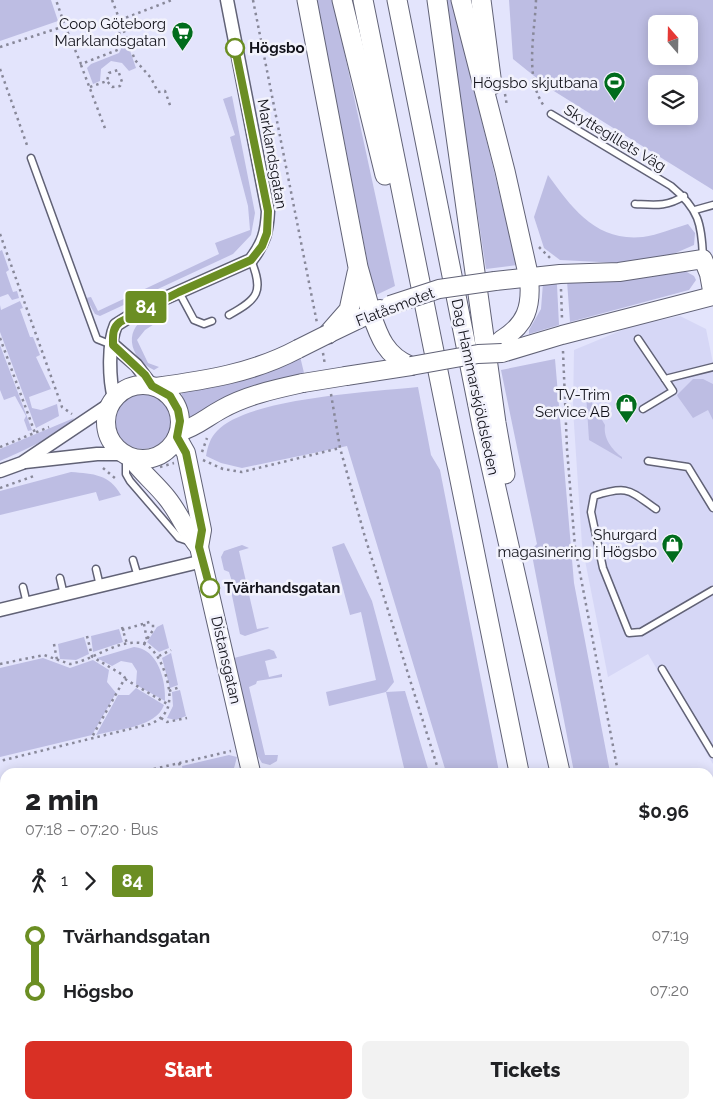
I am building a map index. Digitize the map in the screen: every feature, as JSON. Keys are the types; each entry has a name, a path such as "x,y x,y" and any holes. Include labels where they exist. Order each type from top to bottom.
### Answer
{"main road":[{"path":"306,0 358,267 371,313"},
{"path":"342,0 407,263 431,340"},
{"path":"362,0 518,768"},
{"name":"Dag Hammarskjöldsleden","path":"396,0 482,426 559,768"},
{"path":"437,0 496,424 549,718"},
{"path":"461,0 529,278"},
{"path":"481,0 492,73 495,134"},
{"path":"335,330 349,310 354,296 358,267"}],"street":[{"name":"Marklandsgatan","path":"227,0 268,211 267,233 262,246 251,260"},
{"path":"0,472 22,463 97,454 147,459 162,454 178,434 191,429 223,408 244,399 303,383 478,354 502,347 562,335 713,296 709,274 703,259"},
{"name":"Flatåsmotet","path":"112,401 131,387 154,386 229,376 270,363 371,313 439,289 560,274 619,272 703,259"},
{"path":"127,456 114,446 106,431 105,420 112,401 110,386 116,325 179,292 251,260"},
{"path":"502,347 526,317 531,298 529,278"},
{"path":"371,313 382,343 392,355 405,365"},
{"path":"113,345 154,386 166,393 176,405 180,416 178,434"},
{"path":"22,463 78,418 112,401"},
{"name":"Distansgatan","path":"178,434 186,453 202,530 199,550"},
{"name":"Distansgatan","path":"127,456 166,497 199,550 250,768"},
{"path":"0,610 138,577 199,550"}],"lane":[{"name":"Skyttegillets Väg","path":"551,114 672,186 684,196 703,228 703,259"},
{"path":"31,158 97,339 113,345"},
{"path":"635,204 661,206 671,204 684,196"},
{"path":"694,210 713,205"},
{"path":"229,315 252,302 258,288 258,278 251,260"},
{"path":"179,292 194,320 204,324 212,321"},
{"path":"638,339 673,391 643,409"},
{"path":"665,379 713,367"},
{"path":"648,461 688,467 713,508"},
{"path":"656,509 630,490 614,490 594,496 591,512 603,568 629,633 641,632 713,590"},
{"path":"133,560 138,577"},
{"path":"96,569 100,586"},
{"path":"60,578 64,595"},
{"path":"23,587 27,604"},
{"path":"662,669 713,754"}],"path":[{"path":"56,0 106,131"},
{"path":"112,0 139,67 152,78 158,92 164,91 171,108"},
{"path":"120,20 172,0"},
{"name":"Skyttegillets Väg","path":"536,0 532,70 536,90 542,103 551,114"},
{"path":"0,47 65,26"},
{"path":"81,64 120,49 119,34 122,27"},
{"path":"0,70 31,158"},
{"path":"118,70 120,72 122,82 120,86 112,87 108,81 108,74 112,71 118,70"},
{"path":"90,87 108,81"},
{"path":"0,234 1,242 62,407 78,418"},
{"path":"538,246 550,258 560,263 567,449 575,547 617,768"},
{"path":"0,338 35,433"},
{"path":"66,418 78,418"},
{"path":"0,447 51,426"},
{"path":"201,458 223,469 242,472 340,448"},
{"path":"97,454 96,466 103,468 122,484"},
{"path":"152,470 177,462"},
{"path":"0,488 38,474"},
{"path":"127,644 122,629 153,621 153,630 144,644"},
{"path":"144,624 147,640"},
{"path":"87,636 92,656 123,675 125,679 169,705"},
{"path":"54,644 57,660"},
{"path":"0,664 44,655 70,664 127,644 144,644 158,656 169,691 169,705 161,718 150,724 0,761"},
{"path":"158,656 171,650"},
{"path":"21,652 24,658"},
{"path":"92,738 125,679"},
{"path":"169,691 180,687"},
{"path":"161,718 168,722 187,718"},
{"path":"158,768 231,751 234,746"},
{"path":"179,763 181,768"}],"shaded area":[{"path":"0,0 51,0 58,21 0,41"},
{"path":"317,0 333,0 395,286 374,296"},
{"path":"445,0 452,0 517,265 486,269"},
{"name":"Högsbo skjutbana","path":"509,0 713,0 713,190 549,88 513,59"},
{"path":"126,39 136,68 129,71 122,63 111,61 101,69 100,81 93,84 87,68 91,64 119,53"},
{"path":"232,96 255,213 251,235 233,254 100,316 95,314 86,298 91,297 98,311 219,254 215,243 250,230 248,206 230,137 235,135 223,99"},
{"path":"548,175 576,210 599,228 612,234 626,237 643,237 688,224 695,233 694,245 671,255 619,263 560,260 544,248 534,217"},
{"path":"2,250 9,270 6,272 13,292 17,291 19,298 12,300 8,294 0,297 0,251"},
{"path":"685,271 694,276 696,280 689,290 570,322 567,281 628,280"},
{"path":"543,283 556,283 557,285 559,325 529,334 529,330 541,309"},
{"path":"20,301 23,308 20,309 30,337 33,337 40,355 36,357 51,389 29,397 32,408 41,410 57,404 59,416 36,428 0,332 0,305 1,310"},
{"path":"152,315 159,315 162,319 145,330 137,340 148,363 159,367 154,370 138,358 132,342 136,327 142,320"},
{"path":"680,316 706,329 713,363 713,764 648,654 608,677 582,545 573,409 574,350 632,326"},
{"path":"0,345 32,430 28,431 24,420 26,416 15,396 4,400 0,390"},
{"path":"300,356 304,373 253,387 188,418 181,391"},
{"path":"555,359 574,583 609,768 573,768 531,550 537,544 501,370"},
{"path":"693,379 703,379 713,384 713,420 708,410 693,418 677,395"},
{"path":"418,387 431,455 440,470 498,768 445,768 347,446 242,468 221,463 206,456 213,436 232,420 254,411 281,404 342,394"},
{"path":"143,393 154,395 163,401 169,410 171,421 169,432 163,441 154,447 143,449 132,447 123,441 117,432 115,421 117,410 123,401 132,395"},
{"path":"586,393 605,425 605,434 609,443 622,459 589,440"},
{"path":"74,418 69,424 51,436 0,461 0,449"},
{"path":"71,472 100,476 111,483 121,495 99,501 96,492 0,515 0,491"},
{"path":"344,543 372,601 394,682 386,692 329,706 326,692 376,680 361,612 350,615 332,547"},
{"path":"242,545 249,548 239,551 257,629 269,628 245,636 240,634 230,586 233,585 229,572 224,570 221,557 224,551"},
{"path":"163,624 169,648 159,652 147,642 157,627"},
{"path":"119,629 123,642 93,652 91,636"},
{"path":"84,637 89,654 76,660 60,659 58,644"},
{"path":"134,647 149,653 155,659 162,675 165,701 136,684 137,671 132,663 121,661 112,666 97,658"},
{"path":"269,649 274,651 277,658 265,661 269,677 282,674 282,677 257,681 256,684 249,687 265,755 278,755 277,761 270,765 262,763 256,753 234,658"},
{"path":"171,653 178,685 170,688 162,658"},
{"path":"43,658 70,668 93,660 109,670 107,682 116,693 92,735 0,757 0,668"},
{"path":"136,688 164,705 160,713 144,723 96,735 118,695 129,695"},
{"path":"180,690 186,716 176,720 167,718 173,706 172,692"},
{"path":"405,691 428,768 404,768 386,692"},
{"path":"229,755 237,757 234,768 182,768 182,766"}],"bus line":[{"name":"84","path":"210,588 199,547 202,530 186,453 177,437 180,427 178,410 170,396 152,386 136,365 113,345 113,334 116,325 120,322 144,308 251,260 262,246 267,233 268,211 235,48"}],"place":[{"name":"Högsbo","path":"235,48"},
{"name":"Coop Göteborg Marklandsgatan","path":"182,52"},
{"name":"Högsbo skjutbana","path":"614,102"},
{"name":"TV-Trim Service AB","path":"626,423"},
{"name":"Shurgard magasinering i Högsbo","path":"673,563"},
{"name":"Tvärhandsgatan","path":"210,588"}]}
